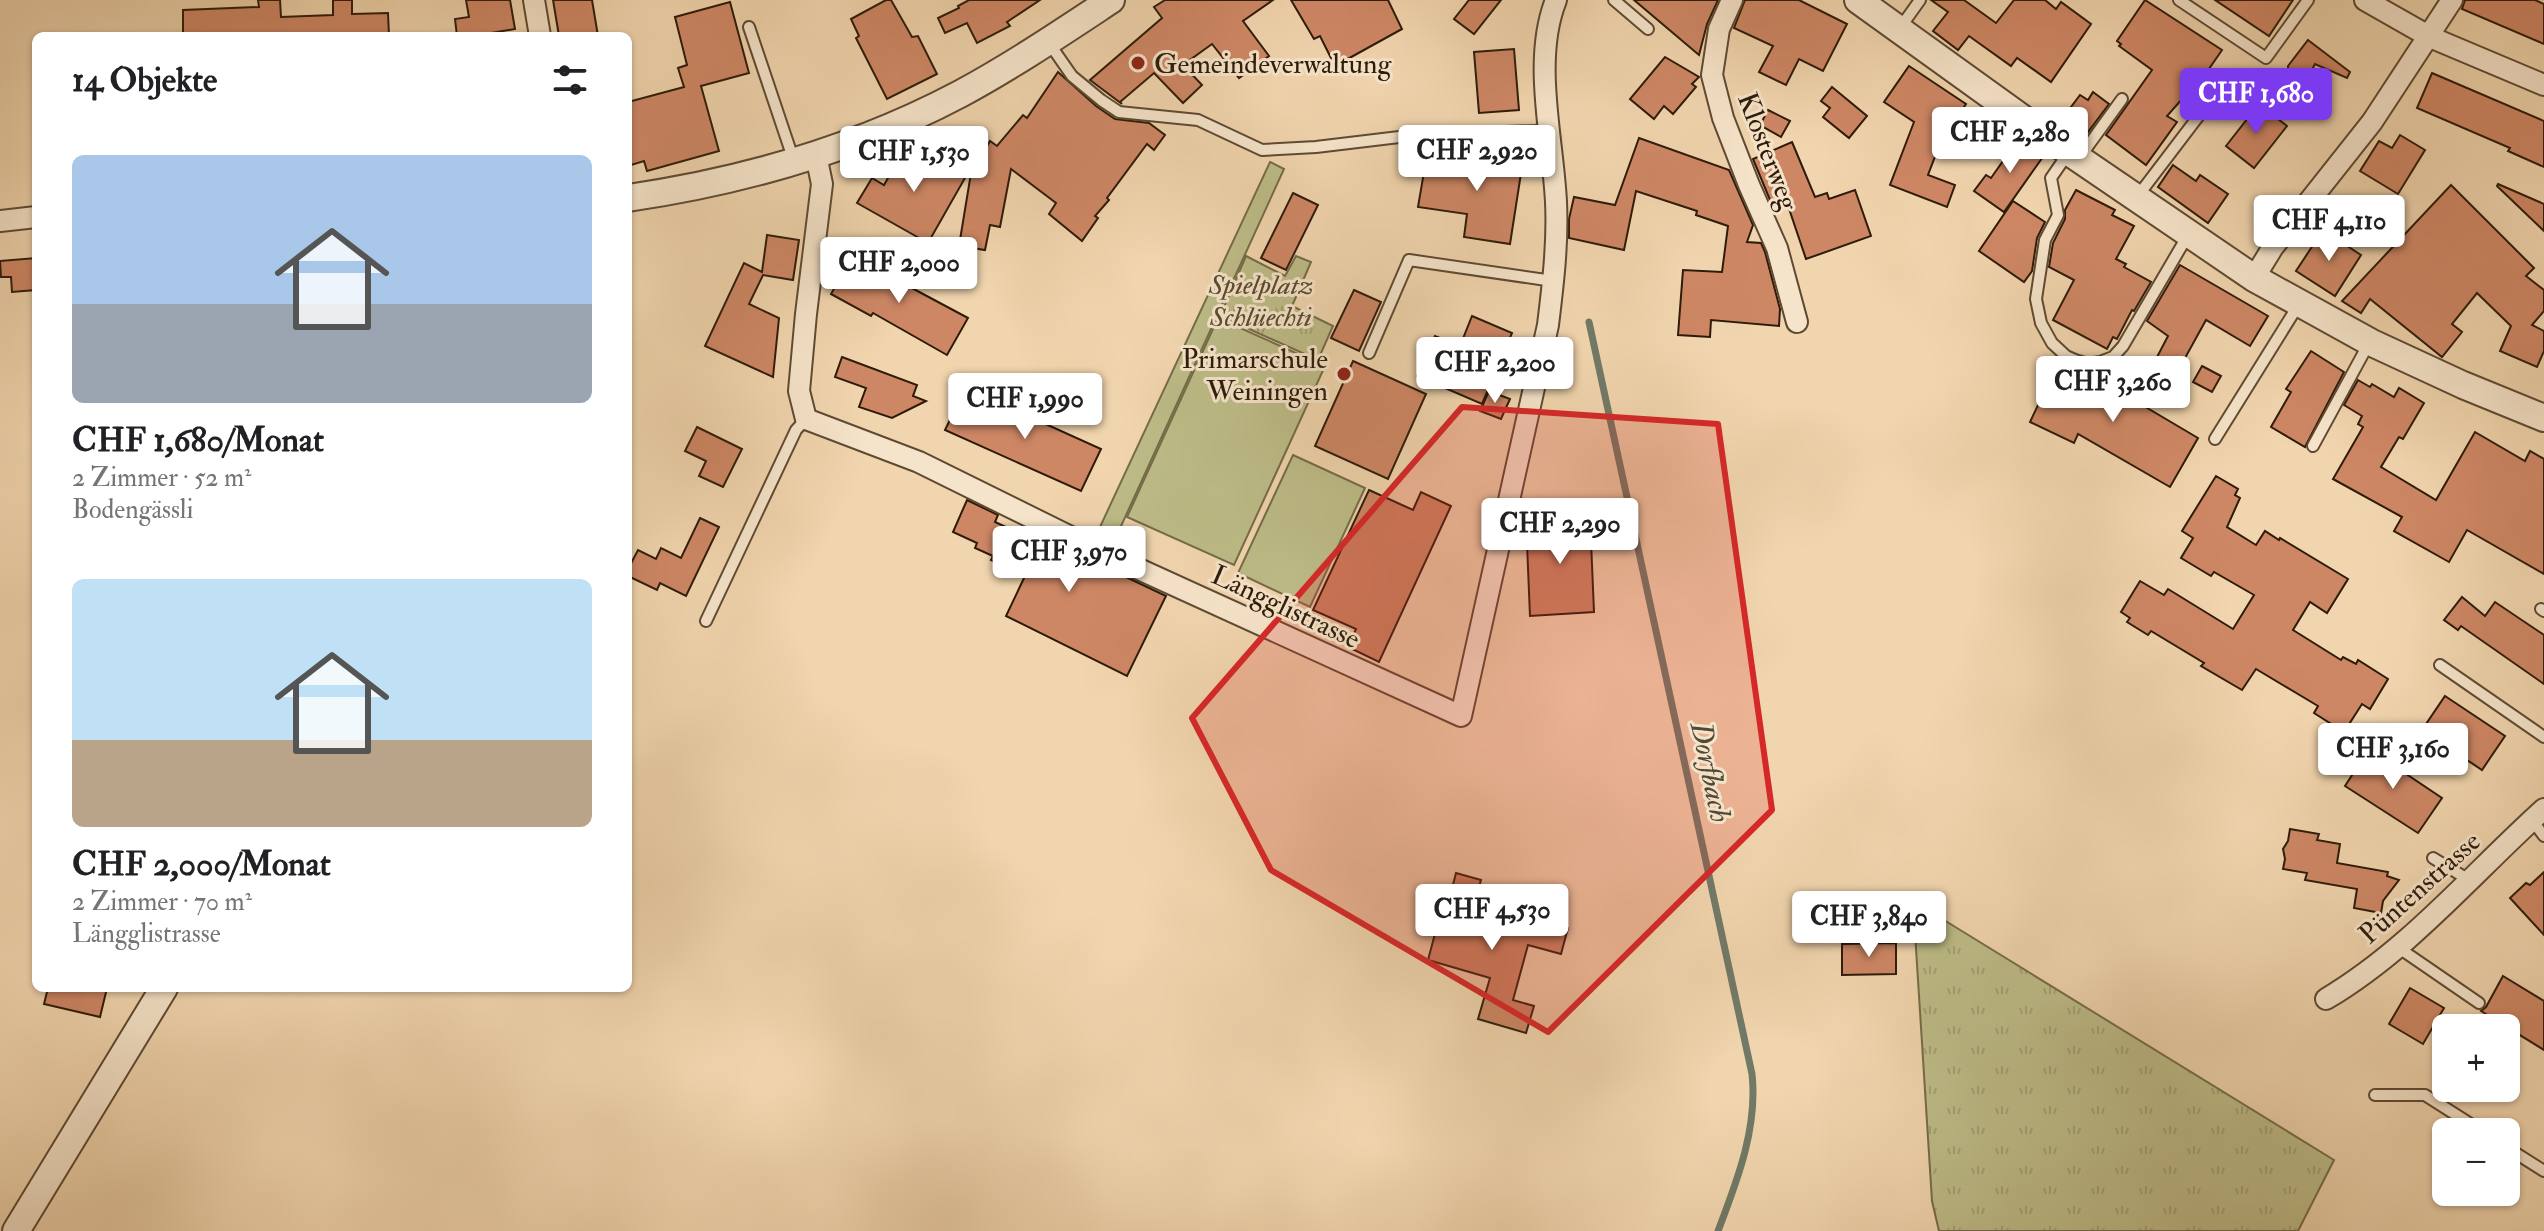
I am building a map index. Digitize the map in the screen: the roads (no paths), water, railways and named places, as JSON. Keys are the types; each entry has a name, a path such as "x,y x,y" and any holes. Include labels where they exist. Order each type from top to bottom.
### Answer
{"street":[{"path":"534,0 539,32"},
{"path":"632,197 732,180 805,159 886,129 957,96 1003,70 1111,0"},
{"path":"1553,281 1556,202 1546,44 1556,0"},
{"name":"Klosterweg","path":"1732,0 1719,29 1712,75 1723,118 1777,248 1797,322"},
{"path":"1858,0 2074,155 2254,278 2370,342 2544,418"},
{"path":"2365,0 2430,37 2544,85"},
{"path":"2254,278 2273,247 2372,122 2452,0"},
{"path":"805,159 822,184 799,391 806,419"},
{"path":"0,221 32,217"},
{"name":"Längglistrasse","path":"806,419 919,462 1097,550 1461,716 1548,325 1553,281"},
{"name":"Püntenstrasse","path":"2326,999 2396,946 2540,822"},
{"path":"16,1231 162,992"}],"lane":[{"path":"1614,0 1648,29"},
{"path":"1898,29 1920,0"},
{"path":"2179,0 2266,58 2308,0"},
{"path":"749,27 805,159"},
{"path":"1048,42 1072,76 1119,112 1198,120 1262,150 1416,135 1536,131 1550,127"},
{"path":"2122,99 2051,178 2058,215 2045,240 2036,299 2041,323 2052,343 2066,356 2088,364 2113,357 2123,346 2188,235"},
{"path":"2136,198 2207,105"},
{"path":"1369,353 1409,260 1553,281"},
{"path":"2215,439 2299,304"},
{"path":"2313,446 2370,342"},
{"path":"706,621 796,430 806,419"},
{"path":"2440,665 2544,737"},
{"path":"2433,858 2469,880"},
{"path":"2396,946 2479,1003"},
{"path":"2375,1095 2425,1095 2461,1118"},
{"path":"2520,1156 2544,1171"}],"waterway":[{"name":"Dorfbach","path":"1589,322 1752,1074 1749,1134 1739,1174 1718,1231"}],"place":[{"name":"Gemeindeverwaltung","path":"1138,63"},
{"name":"Primarschule Weiningen","path":"1344,374"}],"park label":[{"name":"Spielplatz Schlüechti","path":"1261,300"}]}
